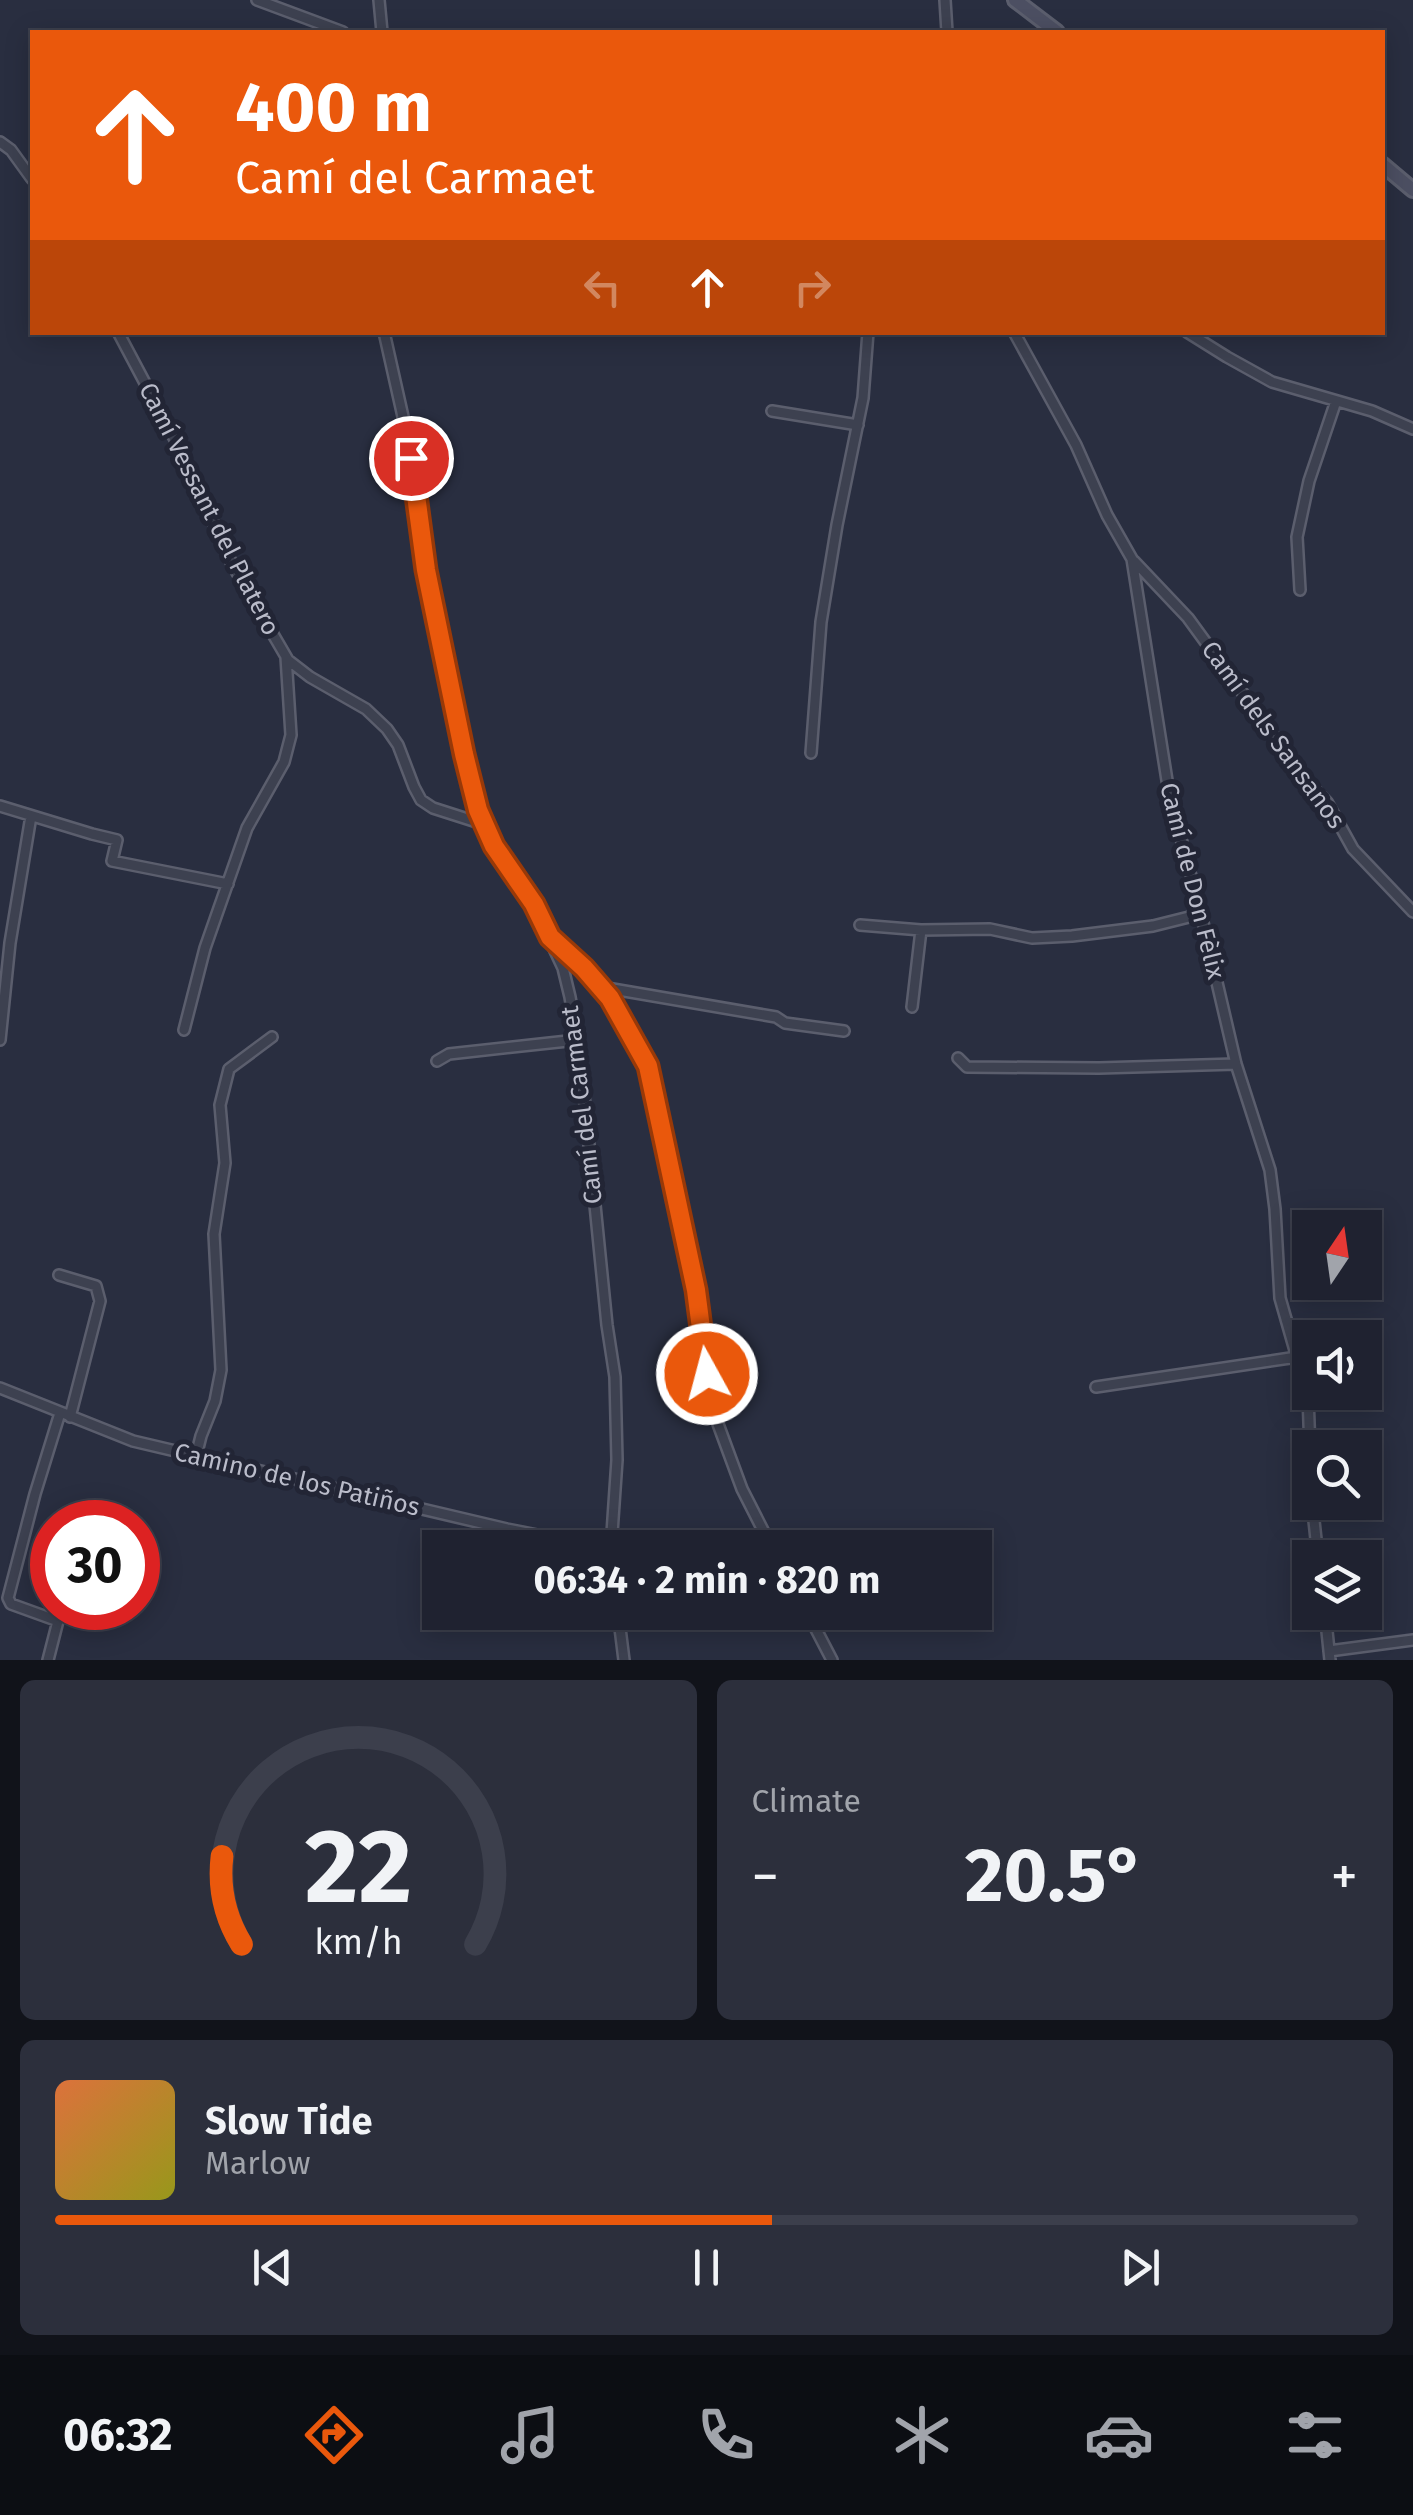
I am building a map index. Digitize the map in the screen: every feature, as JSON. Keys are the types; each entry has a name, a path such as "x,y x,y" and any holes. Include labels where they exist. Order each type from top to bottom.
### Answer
{"main road":[{"path":"1014,0 1054,30"},
{"path":"1385,167 1413,190"}],"street":[{"path":"257,0 338,30"},
{"path":"380,0 382,30"},
{"path":"945,0 946,30"},
{"path":"0,142 11,150 30,176"},
{"name":"Camí Vessant del Platero","path":"120,335 181,451 232,564 286,658 310,677 366,709 387,729 398,745 421,800 433,808 483,824"},
{"name":"Camí del Carmaet","path":"385,335 408,439 426,570 464,754 483,824 534,904 550,937 563,968 577,1040 606,1326 616,1377 617,1460 612,1530"},
{"path":"811,753 821,622 858,426 868,335"},
{"name":"Camí de Don Fèlix","path":"1016,335 1132,559 1169,793 1236,1064 1270,1170 1280,1298 1292,1342"},
{"path":"1192,335 1272,382 1372,411 1413,429"},
{"path":"1300,590 1297,537 1309,481 1336,401"},
{"path":"772,411 858,426"},
{"name":"Camí dels Sansanos","path":"1132,559 1188,618 1307,782 1327,802 1353,849 1413,912"},
{"path":"184,1030 205,948 246,828 284,762 291,735 286,658"},
{"path":"0,806 117,840 112,861 228,884"},
{"path":"0,1040 10,943 32,816"},
{"path":"860,924 920,930 990,929 1032,938 1153,926 1202,914"},
{"path":"912,1007 920,930"},
{"path":"550,937 610,998 648,1066 696,1290 718,1424 742,1489 763,1530"},
{"path":"600,986 844,1031"},
{"path":"196,1456 215,1401 220,1370 214,1234 225,1162 220,1105 229,1069 272,1036"},
{"path":"437,1061 449,1054 577,1040"},
{"path":"958,1058 967,1066 1236,1064"},
{"path":"48,1660 58,1621 10,1604 8,1598 35,1494 100,1301 96,1286 59,1275"},
{"path":"1096,1388 1292,1358"},
{"name":"Camino de los Patiños","path":"0,1388 134,1441 512,1530"},
{"path":"620,1630 624,1660"},
{"path":"816,1630 832,1660"},
{"path":"1327,1630 1330,1655 1413,1640"}],"route":[{"path":"411,458 426,570 478,810 494,846 534,904 550,937 610,998 648,1066 696,1290 707,1374"}]}
